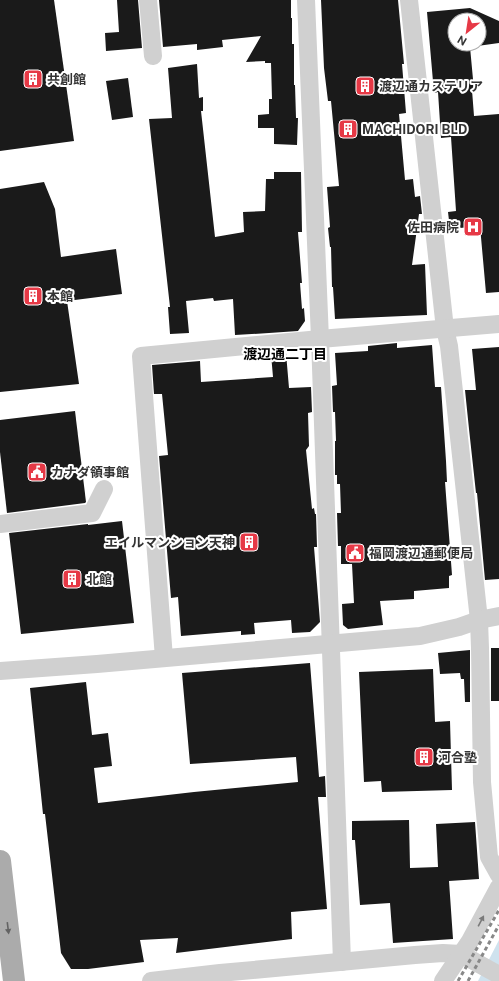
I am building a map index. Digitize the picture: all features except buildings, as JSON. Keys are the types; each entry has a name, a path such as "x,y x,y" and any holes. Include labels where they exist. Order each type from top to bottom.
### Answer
{"main road":[{"path":"0,862 14,981"}],"street":[{"path":"148,0 153,56"},
{"path":"306,0 320,339 342,962"},
{"path":"409,0 479,620 482,782 489,856 499,875"},
{"path":"164,658 141,356 499,324"},
{"path":"0,524 92,513 104,489"},
{"path":"0,671 420,636 499,616"},
{"path":"442,981 470,941 499,887"},
{"path":"151,981 220,973 436,953 461,954 499,975"}],"water":[{"path":"499,940 499,981 478,981"}],"railway":[{"path":"458,981 499,910"},
{"path":"468,981 499,925"}],"place":[{"name":"共創館","path":"33,79"},
{"name":"渡辺通カステリア","path":"365,86"},
{"name":"MACHIDORI BLD","path":"348,129"},
{"name":"佐田病院","path":"473,227"},
{"name":"本館","path":"33,296"},
{"name":"カナダ領事館","path":"37,472"},
{"name":"エイルマンション天神","path":"249,542"},
{"name":"福岡渡辺通郵便局","path":"355,553"},
{"name":"北館","path":"72,579"},
{"name":"河合塾","path":"424,757"}],"district":[{"name":"渡辺通二丁目","path":"285,354"}]}
